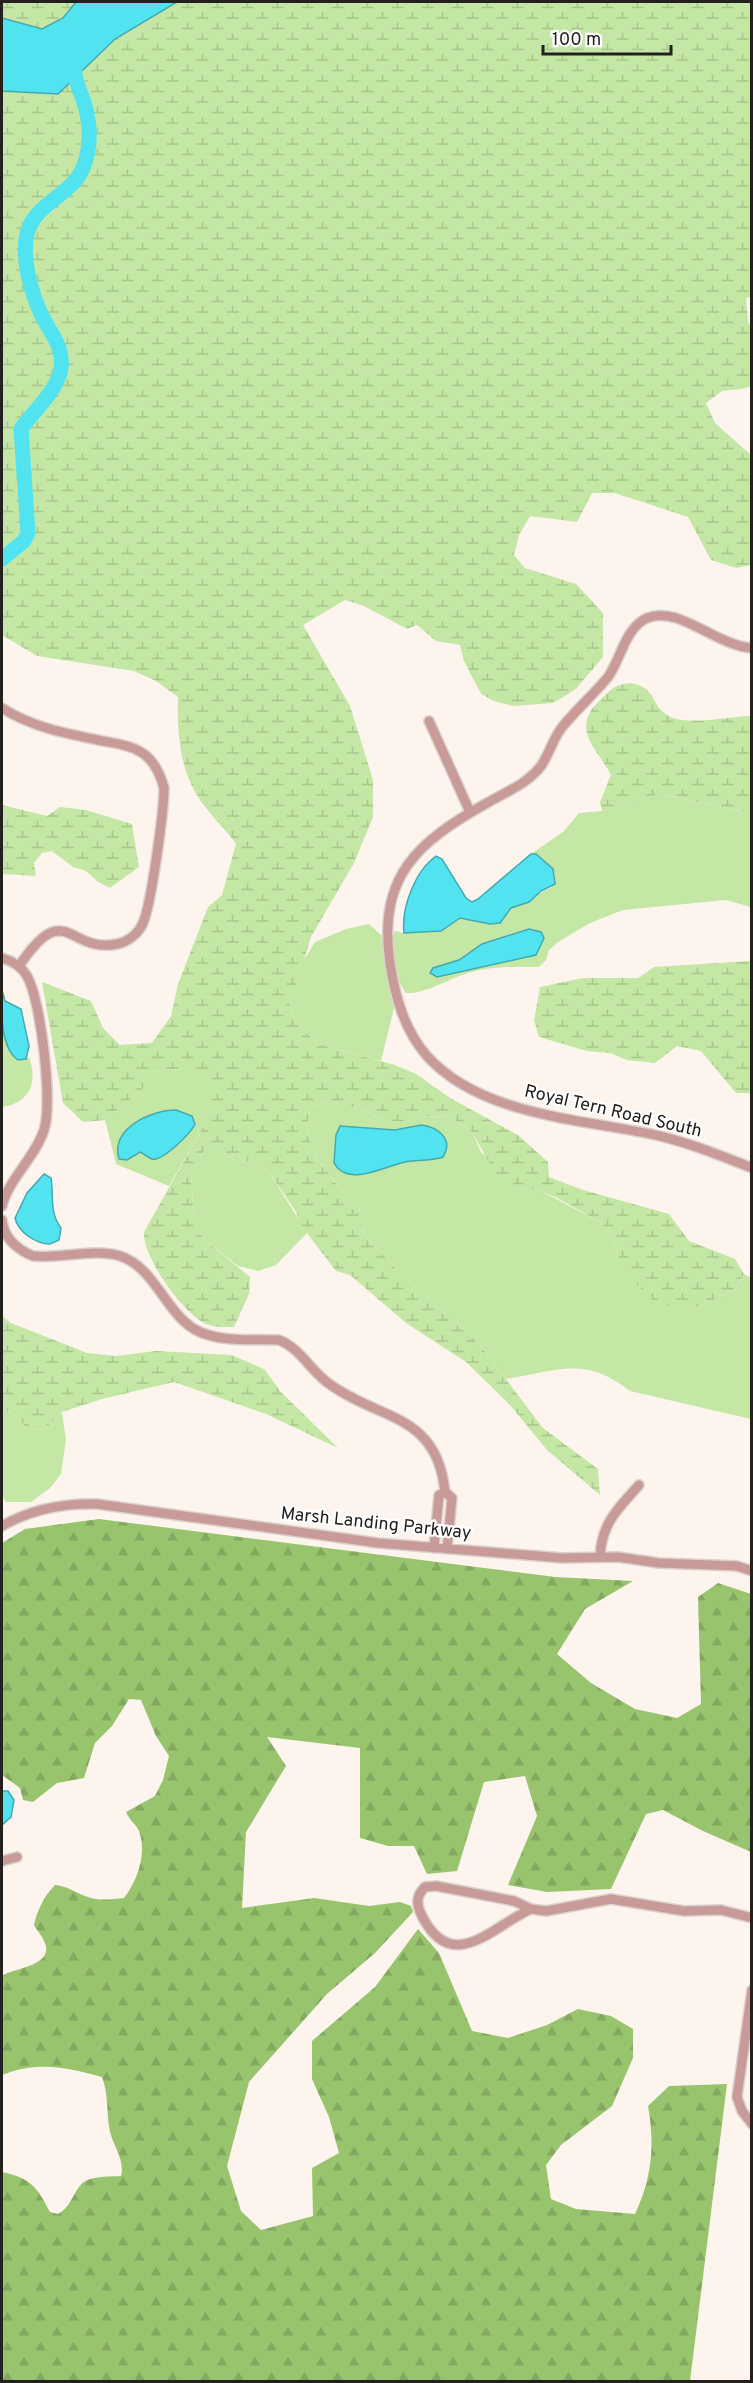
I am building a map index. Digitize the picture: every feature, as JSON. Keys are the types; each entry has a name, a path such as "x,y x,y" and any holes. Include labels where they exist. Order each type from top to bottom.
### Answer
{"street":[{"name":"Royal Tern Road South","path":"752,648 716,639 691,623 673,616 655,616 639,623 607,677 562,727 533,775 437,832 414,855 399,879 389,906 387,943 394,991 408,1028 427,1056 462,1083 512,1105 552,1116 662,1137 752,1168"},
{"path":"2,708 33,725 139,750 155,765 164,788 147,911 136,934 111,945 90,941 70,933 51,932 34,943 19,966"},
{"path":"429,720 470,812"},
{"path":"2,958 19,966 32,986 40,1022 47,1105 46,1123 40,1140 3,1194 2,1206"},
{"path":"2,1220 10,1241 33,1256 111,1254 128,1260 142,1271 186,1323 207,1334 288,1343 325,1381 338,1390 399,1418 419,1431 440,1462 445,1492 452,1498 447,1549"},
{"path":"600,1556 601,1539 606,1525 639,1485"},
{"path":"434,1548 439,1495 445,1492"},
{"name":"Marsh Landing Parkway","path":"2,1526 18,1517 57,1505 97,1504 292,1532 434,1548 561,1558 600,1556 659,1563 737,1566 752,1571"},
{"path":"437,1517 451,1518"},
{"path":"2,1861 17,1857"},
{"path":"531,1909 512,1917 481,1939 464,1946 448,1944 434,1933 417,1904 419,1893 425,1887 436,1886 514,1901 531,1909 546,1911 611,1899 684,1911 721,1910 752,1918"},
{"path":"752,1989 737,2097 742,2111 752,2124"}],"green space":[{"path":"2,2 76,2 64,18 41,29 2,18"},
{"path":"177,2 751,2 752,296 746,298 748,321 751,328 751,386 722,391 706,403 715,423 751,455 751,565 736,568 711,560 688,517 615,493 592,493 577,522 530,516 519,535 514,555 525,568 576,584 603,613 603,657 576,689 553,703 513,706 494,701 481,694 464,661 460,645 436,641 417,625 407,629 364,606 345,600 303,625 350,706 373,780 373,817 354,863 311,937 290,1006 295,1021 318,1044 395,1065 416,1074 450,1098 518,1135 548,1162 549,1177 583,1190 669,1214 689,1241 735,1259 744,1274 735,1290 693,1309 656,1303 630,1278 618,1256 612,1236 600,1222 557,1198 541,1191 521,1188 495,1173 472,1132 450,1117 427,1116 401,1122 380,1119 366,1111 328,1101 310,1108 307,1133 316,1157 337,1185 359,1208 365,1236 403,1276 480,1345 543,1428 598,1469 600,1495 547,1450 510,1405 466,1362 406,1323 350,1275 336,1271 300,1224 296,1212 269,1172 256,1161 244,1162 230,1158 217,1146 205,1149 191,1175 194,1221 203,1238 250,1277 249,1294 234,1327 216,1327 206,1324 186,1308 157,1269 145,1243 144,1232 203,1127 213,1094 207,1081 180,1069 152,1072 141,1091 105,1120 83,1122 63,1103 42,982 91,1001 103,1028 120,1045 152,1043 171,1016 178,984 208,907 222,895 236,844 197,796 185,769 178,727 178,697 156,681 134,671 37,656 2,635 2,91 58,94 115,39"},
{"path":"630,683 645,688 661,710 675,718 696,721 751,716 751,813 659,794 602,811 600,802 611,775 589,739 586,730 587,721 591,711 610,691 620,685"},
{"path":"659,794 751,813 751,907 726,900 623,910 590,923 558,942 549,950 546,960 539,967 485,969 422,991 406,993 399,980 392,954 395,931 404,933 449,925 460,918 500,923 511,908 552,887 555,876 539,856 531,854 563,832 579,813 602,811"},
{"path":"2,805 47,816 60,807 86,810 132,824 139,867 110,888 98,882 86,871 73,867 52,851 42,853 34,863 36,876 2,874"},
{"path":"369,924 382,936 394,1008 381,1061 318,1044 295,1021 290,1006 303,961 315,942 346,929"},
{"path":"751,961 751,1093 736,1093 701,1051 677,1046 655,1063 627,1060 610,1053 587,1051 539,1037 534,1020 540,987 583,978 638,978 654,967"},
{"path":"2,1026 18,1058 29,1057 33,1075 32,1083 25,1096 12,1105 2,1107"},
{"path":"180,1069 207,1081 214,1094 203,1127 169,1186 116,1164 105,1120 141,1091 151,1072"},
{"path":"328,1101 366,1111 380,1119 401,1122 427,1116 450,1117 472,1132 481,1152 521,1188 541,1191 600,1222 612,1236 618,1256 693,1309 735,1290 744,1274 751,1278 751,1419 630,1391 614,1380 584,1369 570,1368 506,1379 480,1345 403,1276 365,1236 359,1208 337,1185 316,1157 307,1133 310,1108"},
{"path":"217,1146 230,1158 244,1162 256,1161 269,1172 307,1233 276,1265 258,1271 238,1266 203,1238 194,1221 191,1175 205,1149"},
{"path":"2,1316 11,1323 87,1353 116,1356 156,1351 232,1355 264,1369 281,1392 338,1448 266,1414 174,1382 102,1399 62,1412 46,1428 28,1430 15,1415 2,1408"},
{"path":"2,1408 15,1415 28,1430 46,1428 62,1412 66,1440 61,1474 50,1488 31,1502 6,1502 2,1496"},
{"path":"99,1519 555,1577 633,1581 585,1609 557,1654 591,1683 635,1709 677,1718 701,1704 698,1597 718,1583 751,1594 751,1852 663,1810 646,1814 611,1889 547,1892 508,1885 537,1816 525,1776 484,1782 457,1871 427,1874 414,1846 388,1846 360,1838 360,1748 267,1737 286,1766 246,1832 242,1908 314,1898 369,1906 400,1902 411,1906 413,1912 375,1953 327,1994 249,2082 227,2166 241,2211 261,2230 313,2216 312,2168 339,2153 329,2117 312,2079 312,2041 375,1987 418,1929 439,1953 472,2031 508,2038 547,2025 578,2009 611,2016 633,2029 633,2058 612,2106 561,2145 546,2165 551,2199 576,2209 635,2214 645,2187 650,2161 651,2134 648,2106 669,2086 727,2084 690,2381 2,2381 2,2172 27,2181 37,2190 50,2212 58,2214 87,2180 121,2176 122,2170 110,2132 106,2091 102,2077 52,2067 27,2068 2,2075 3,1975 33,1964 44,1955 46,1949 44,1941 34,1925 42,1903 55,1885 95,1899 124,1898 137,1875 142,1848 139,1831 126,1812 155,1796 163,1780 169,1756 156,1736 141,1700 129,1699 112,1726 95,1743 84,1778 57,1783 33,1802 23,1800 20,1788 2,1775 2,1543 25,1529"}],"water":[{"path":"76,2 177,2 115,39 58,94 2,91 2,18 42,29 63,18"},
{"path":"531,854 536,854 553,869 555,884 541,891 529,902 511,908 500,923 490,924 460,918 441,931 404,933 405,913 411,891 422,871 436,856 442,859 466,898 472,902"},
{"path":"529,929 541,932 544,938 536,955 437,977 430,973 433,968 459,960 482,944"},
{"path":"2,990 5,1001 21,1009 29,1046 26,1059 18,1060 8,1047 3,1028"},
{"path":"176,1110 192,1116 195,1124 176,1146 157,1159 152,1159 140,1152 127,1160 119,1159 118,1148 121,1138 135,1123 156,1113"},
{"path":"421,1125 433,1128 443,1135 447,1145 443,1157 405,1162 357,1175 340,1170 334,1163 336,1135 340,1126 395,1130"},
{"path":"44,1174 51,1178 53,1210 61,1228 59,1240 50,1244 39,1242 28,1236 20,1228 15,1218 27,1193"},
{"path":"2,1791 8,1791 14,1800 11,1817 2,1825"}],"waterway":[{"path":"2,559 24,541 28,533 21,429 50,393 61,368 58,346 41,314 31,287 25,249 30,226 36,216 74,182 86,159 89,125 76,80 76,58"}]}
